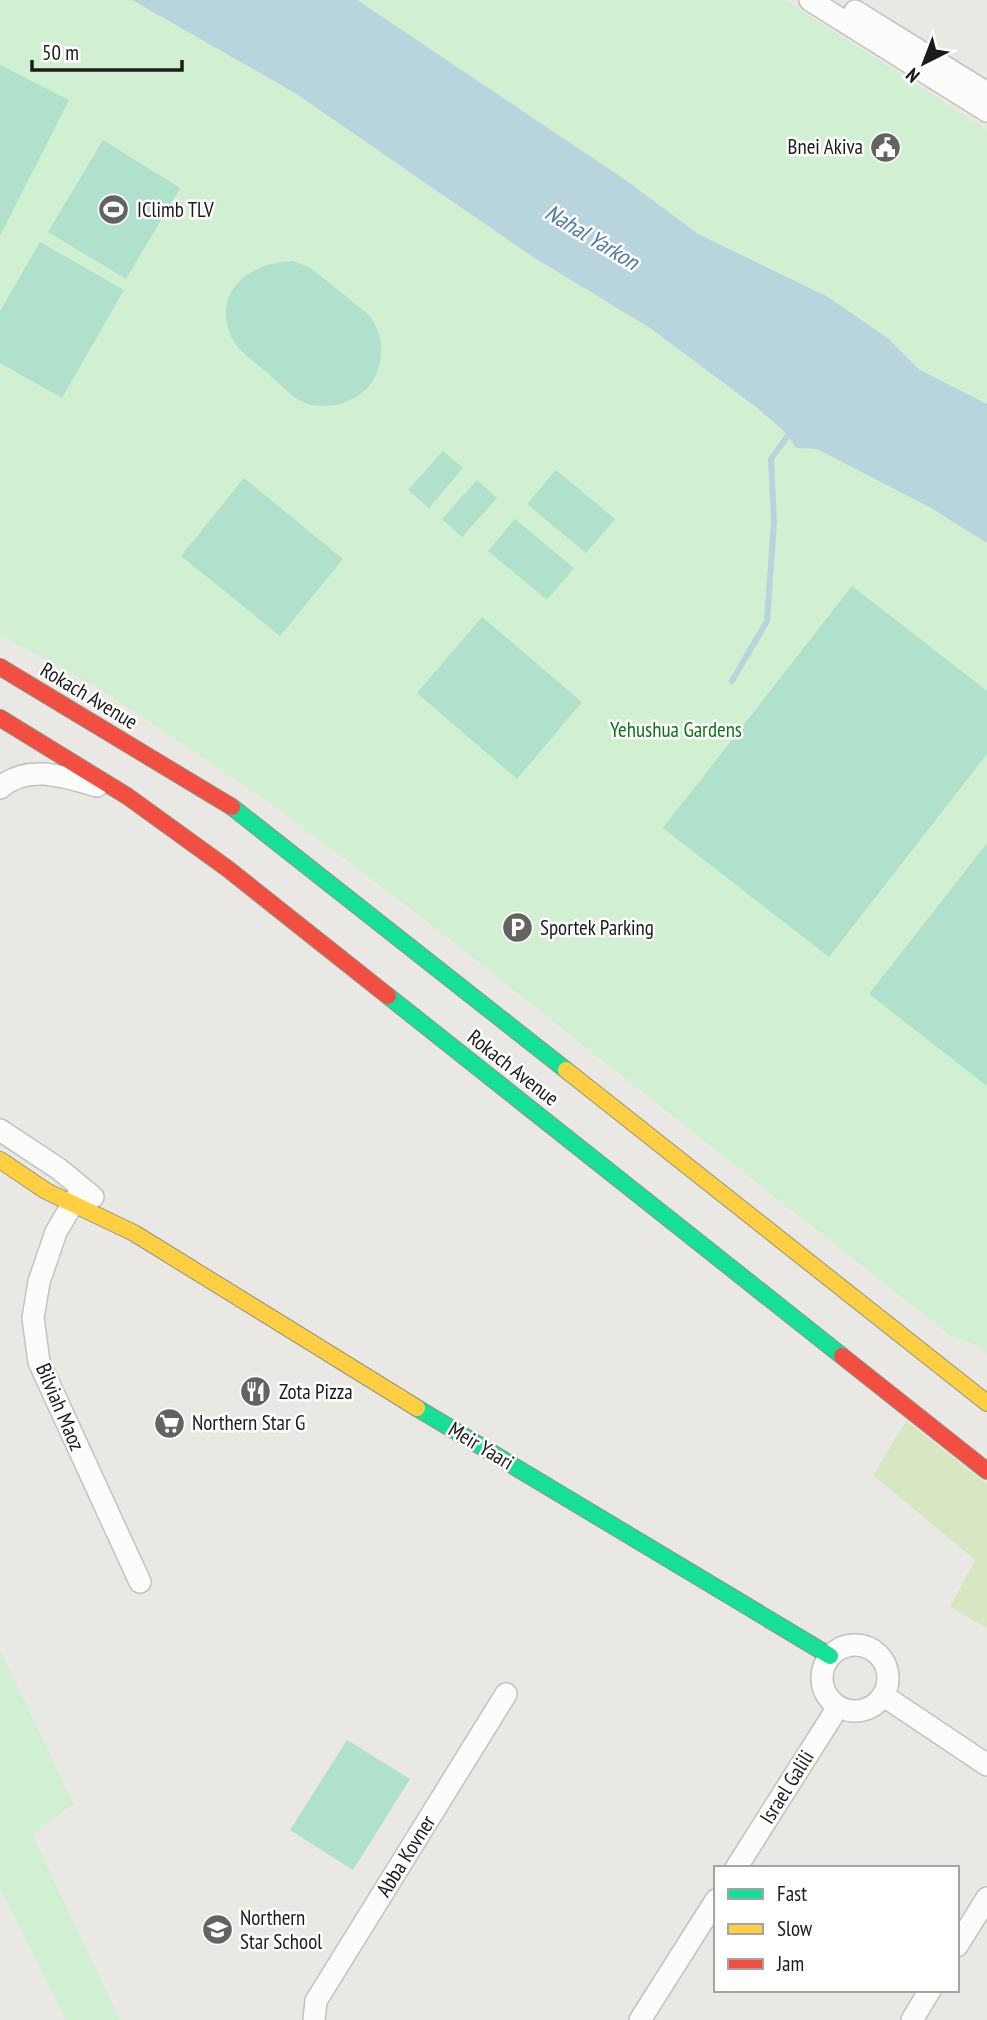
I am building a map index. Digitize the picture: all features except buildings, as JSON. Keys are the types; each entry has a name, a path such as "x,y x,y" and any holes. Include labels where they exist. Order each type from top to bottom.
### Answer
{"main road":[{"name":"Rokach Avenue","path":"0,667 232,807 987,1402"},
{"name":"Rokach Avenue","path":"0,719 127,796 228,869 987,1471"},
{"name":"Meir Yaari","path":"0,1160 46,1191 77,1196"},
{"name":"Meir Yaari","path":"134,1233 317,1348 830,1656"}],"street":[{"path":"810,0 987,111"},
{"path":"837,0 987,93"},
{"path":"0,788 19,776 43,773 127,796"},
{"name":"Meir Yaari","path":"0,1130 77,1196 134,1233"},
{"name":"Bilviah Maoz","path":"77,1196 56,1232 39,1282 33,1318 39,1362 140,1582"},
{"path":"849,1645 860,1645 879,1655 889,1675 884,1696 877,1704 858,1712 838,1707 823,1689 822,1678 830,1656 849,1645"},
{"name":"Abba Kovner","path":"314,2020 316,2000 506,1694"},
{"path":"884,1696 987,1765"},
{"name":"Israel Galili","path":"737,1866 838,1707"},
{"path":"959,1943 987,1898"},
{"path":"640,2020 714,1903"},
{"path":"912,2020 929,1992"}],"green space":[{"name":"Yehushua Gardens","path":"0,0 132,0 295,93 533,257 650,328 756,407 785,432 796,448 817,449 931,508 987,543 987,1353 976,1345 952,1337 411,909 273,805 102,690 0,635"},
{"path":"357,0 785,0 987,130 987,404 920,370 889,339 828,297 698,234 627,181"},
{"path":"0,65 69,100 0,236"},
{"name":"IClimb TLV","path":"103,140 180,188 126,279 48,232"},
{"path":"40,242 124,290 62,398 0,363 0,311"},
{"path":"293,261 311,268 370,316 378,331 381,353 375,377 362,393 343,403 321,406 301,401 245,354 231,336 226,320 226,305 239,282 263,267"},
{"path":"443,451 463,468 429,508 408,490"},
{"path":"556,470 615,519 586,553 527,504"},
{"path":"244,478 343,559 280,636 181,556"},
{"path":"477,480 497,498 462,537 442,519"},
{"path":"515,519 574,568 547,600 488,551"},
{"path":"852,586 987,691 987,754 829,957 663,828"},
{"path":"482,617 582,702 517,779 417,693"},
{"path":"987,843 987,1086 869,994"},
{"path":"906,1421 987,1484 987,1628 950,1607 975,1560 873,1475"},
{"path":"0,1650 74,1804 32,1834 120,2020 66,2020 0,1889"},
{"path":"347,1740 410,1779 353,1870 290,1830"}],"water":[{"name":"Nahal Yarkon","path":"132,0 357,0 627,181 698,234 828,297 889,339 920,370 987,404 987,543 931,508 817,449 796,448 785,432 756,407 650,328 533,257 295,93"}],"waterway":[{"path":"732,681 767,621 774,522 771,459 792,430"}],"traffic: fast":[{"path":"232,807 566,1070"},
{"path":"388,996 842,1356"},
{"path":"417,1408 830,1656"}],"traffic: slow":[{"path":"566,1070 987,1403"},
{"path":"0,1160 46,1191 134,1233 417,1408"}],"traffic: jam":[{"path":"0,667 232,807"},
{"path":"0,718 127,796 228,869 388,996"},
{"path":"842,1356 987,1471"}],"place":[{"name":"Bnei Akiva","path":"886,147"},
{"name":"IClimb TLV","path":"114,210"},
{"name":"Sportek Parking","path":"517,928"},
{"name":"Zota Pizza","path":"256,1392"},
{"name":"Northern Star G","path":"169,1423"},
{"name":"Northern Star School","path":"217,1930"}]}
